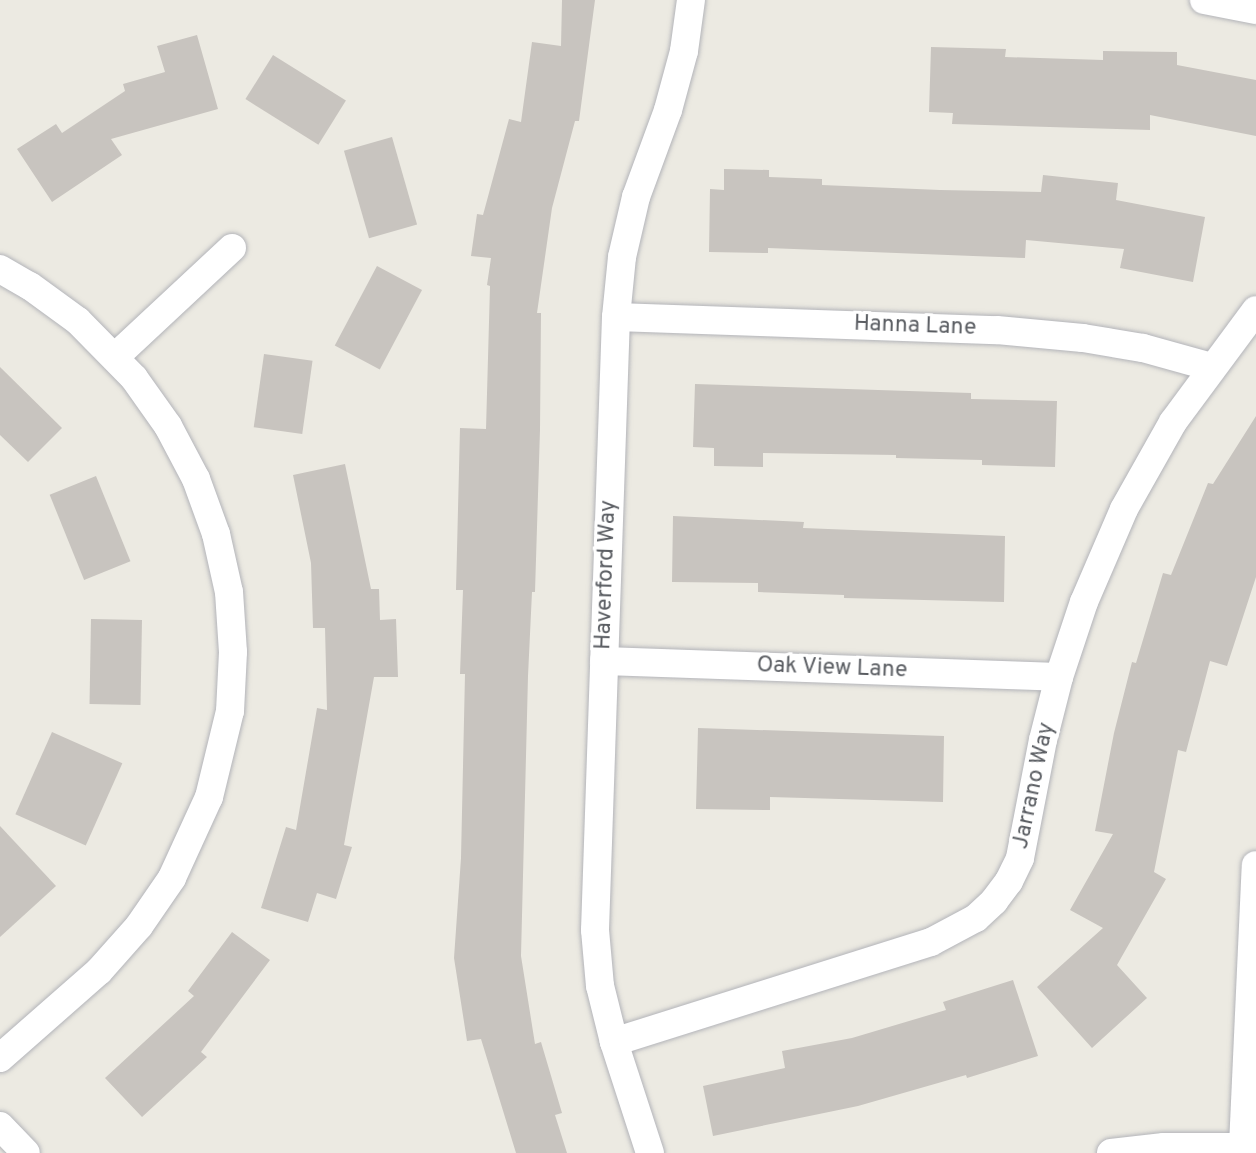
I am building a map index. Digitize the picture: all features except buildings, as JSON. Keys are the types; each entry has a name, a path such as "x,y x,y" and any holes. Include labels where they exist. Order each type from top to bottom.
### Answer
{"street":[{"name":"Haverford Way","path":"650,1153 614,1042 600,986 595,930 616,317 622,257 636,197 668,110 684,51 691,0"},
{"path":"1204,0 1256,10"},
{"path":"116,357 232,248"},
{"path":"0,269 30,286 78,321 116,357 168,426 196,479 216,534 230,616 233,652 230,711 209,797 172,878 139,926 99,971 0,1058"},
{"name":"Jarrano Way","path":"614,1042 931,942 976,918 1009,881 1020,858 1043,740 1059,677 1084,602 1124,509 1173,422 1211,367 1256,310"},
{"name":"Hanna Lane","path":"616,317 997,330 1083,338 1143,348 1211,367"},
{"name":"Oak View Lane","path":"604,661 1059,677"},
{"path":"1111,1153 1164,1147 1250,1146 1256,865"},
{"path":"0,1126 26,1153"}]}
